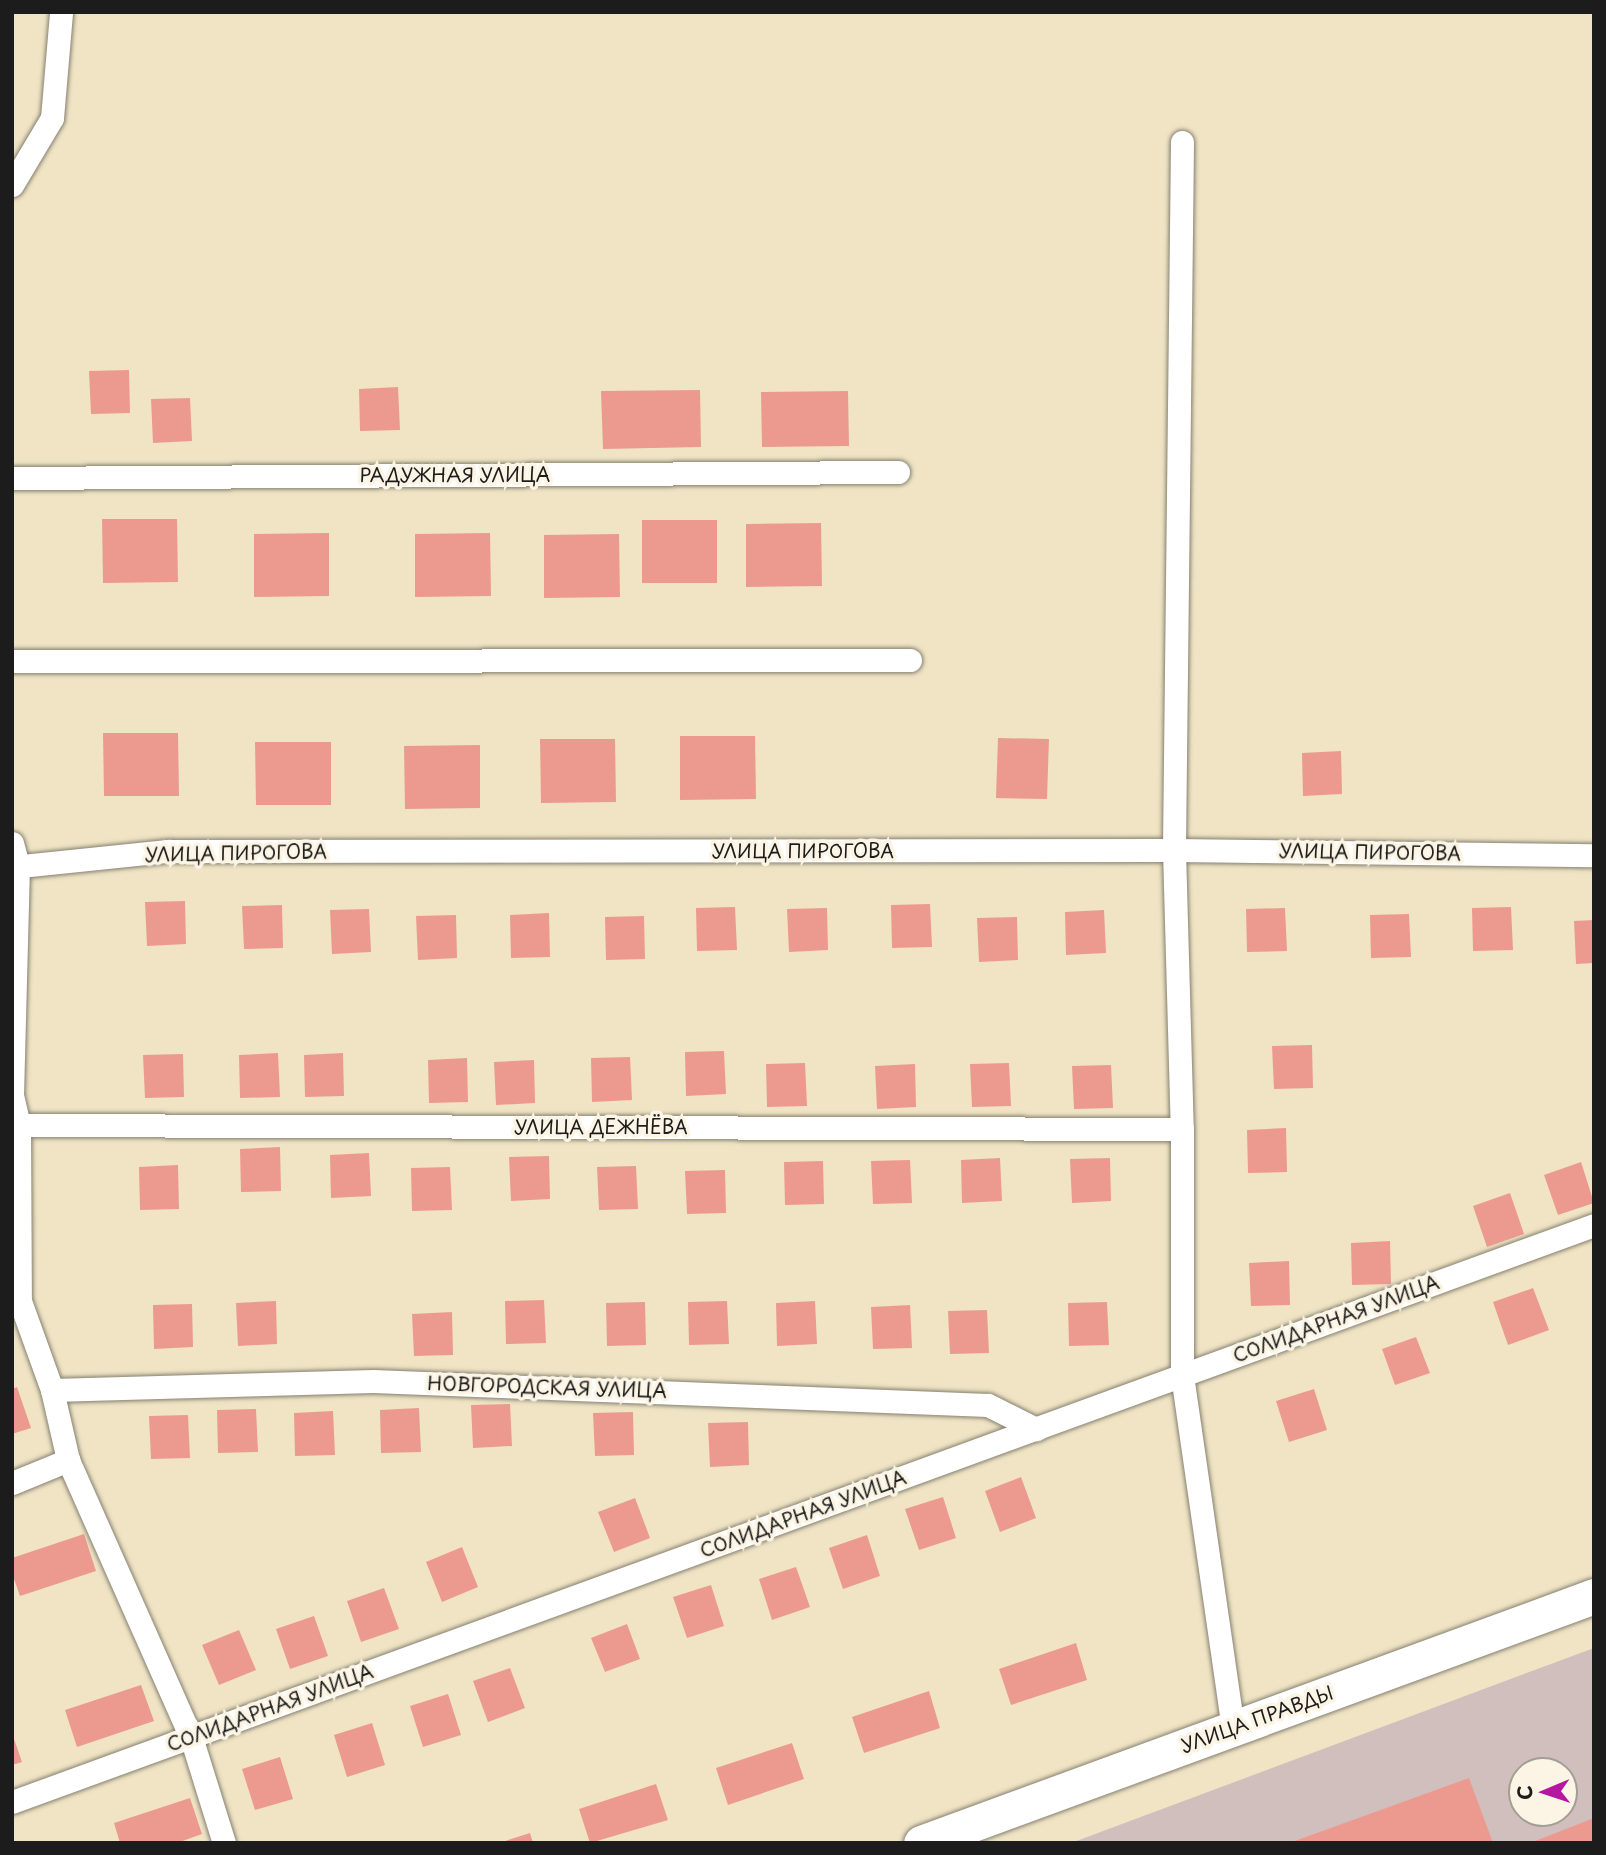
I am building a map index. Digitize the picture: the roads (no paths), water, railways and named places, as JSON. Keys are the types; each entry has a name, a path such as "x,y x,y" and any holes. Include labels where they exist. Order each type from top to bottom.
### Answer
{"main road":[{"name":"УЛИЦА ПРАВДЫ","path":"921,1843 1594,1595"}],"street":[{"path":"12,185 52,118 61,12"},
{"path":"1182,142 1174,850 1182,1129 1182,1375 1233,1728"},
{"name":"РАДУЖНАЯ УЛИЦА","path":"12,478 898,472"},
{"path":"12,661 910,660"},
{"path":"12,843 15,867 12,1095 19,1125 19,1301 52,1390 68,1460 191,1737 224,1843"},
{"name":"УЛИЦА ПИРОГОВА","path":"15,867 168,851 1174,850 1594,855"},
{"name":"УЛИЦА ДЕЖНЁВА","path":"19,1125 1182,1129"},
{"name":"СОЛИДАРНАЯ УЛИЦА","path":"12,1802 1594,1225"},
{"name":"НОВГОРОДСКАЯ УЛИЦА","path":"52,1390 373,1381 946,1403 988,1405 1036,1429"},
{"path":"12,1483 68,1460"}]}
